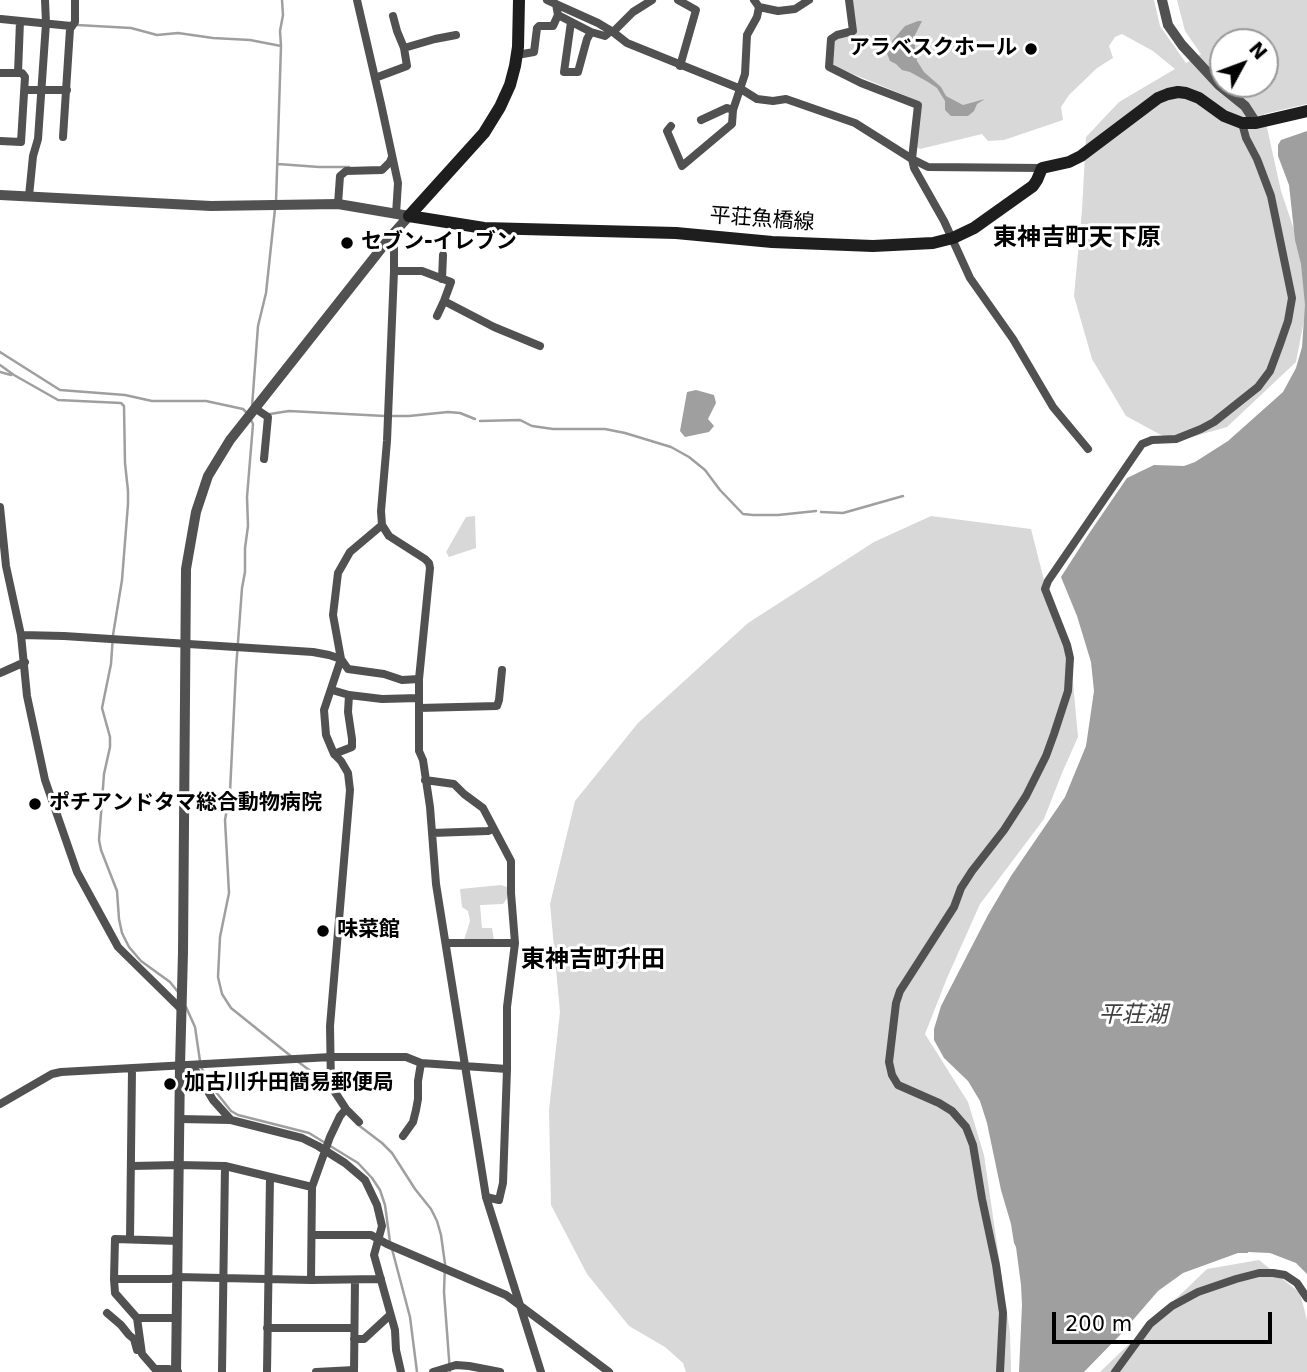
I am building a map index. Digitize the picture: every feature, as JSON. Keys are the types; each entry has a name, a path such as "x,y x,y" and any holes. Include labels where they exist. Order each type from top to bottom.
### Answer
{"main road":[{"path":"402,215 474,144 506,96 517,55 519,0"},
{"path":"1042,168 1069,162 1081,156 1158,98 1168,94 1186,93 1199,98 1224,116 1249,123 1307,111"},
{"name":"平荘魚橋線","path":"402,215 484,228 676,233 794,243 892,246 933,243 953,239 974,228 1033,186 1042,168"}],"street":[{"path":"29,196 33,156 38,139 46,0"},
{"path":"63,137 75,0"},
{"path":"178,1241 115,1240 114,1279 115,1293 137,1318 142,1354 155,1368 177,1371 186,569 196,512 208,476 230,440 256,414 392,235 402,215 398,183 357,0"},
{"path":"547,0 598,23 627,43 741,89 757,99 786,99 855,123 928,167 1042,168"},
{"path":"678,0 696,10 681,66"},
{"path":"671,127 667,131 682,166 732,124 733,110 745,74 747,35 757,17 757,3 778,11 795,9 809,0"},
{"path":"849,0 853,30 831,39 829,67 861,83 918,105 912,159 914,168 939,210 970,278 1013,339 1053,407 1088,449"},
{"path":"1162,0 1168,25 1209,74"},
{"path":"558,15 605,36 646,2"},
{"path":"517,55 534,52 537,28 553,26 558,15 556,4"},
{"path":"375,78 407,66 393,16"},
{"path":"1,19 73,24"},
{"path":"18,73 20,21"},
{"path":"571,22 564,72 578,72 591,32"},
{"path":"404,48 456,35"},
{"path":"0,73 18,73 25,77 21,142 0,141"},
{"path":"25,90 67,90"},
{"path":"1000,1372 1003,1313 974,1145 966,1127 953,1111 898,1084 892,1075 889,1062 895,1003 954,907 961,888 1026,796 1054,734 1068,691 1070,658 1068,645 1045,589 1048,581 1142,444 1152,440 1176,439 1214,422 1258,387 1270,371 1277,353 1288,321 1292,298 1270,195 1258,159 1246,138 1249,123 1245,106 1234,98 1224,116"},
{"path":"701,120 727,108 733,110"},
{"path":"338,204 340,176 346,171 382,170 392,156"},
{"path":"0,195 211,206 338,204 402,215"},
{"path":"392,235 394,271 382,525 389,536 429,563 419,680 419,751 423,760 430,807 436,884 486,1197 541,1372"},
{"path":"442,279 443,255"},
{"path":"394,271 422,271 451,282 437,316"},
{"path":"444,301 534,347"},
{"path":"256,414 268,417 264,459"},
{"path":"0,507 6,566 25,662 27,696 45,780 77,872 118,947 181,1007"},
{"path":"382,525 350,552 338,573 333,615 341,659 348,669 384,674 402,680 419,680"},
{"path":"21,635 313,652 341,659"},
{"path":"341,659 324,710 326,735 334,754 348,774 349,790 330,1026 331,1086 344,1112 359,1122"},
{"path":"0,673 25,662"},
{"path":"419,708 497,706 502,670"},
{"path":"332,690 382,699 419,698"},
{"path":"334,754 352,747 349,695"},
{"path":"425,780 454,784 483,808 511,861 515,943 507,1007 503,1183 499,1200 486,1197"},
{"path":"432,833 493,829"},
{"path":"446,943 515,943"},
{"path":"0,1104 52,1074 331,1057 406,1057 421,1063 507,1069"},
{"path":"404,1136 413,1122 416,1110 421,1063"},
{"path":"192,1066 213,1100 231,1120"},
{"path":"130,1239 132,1069"},
{"path":"311,1280 312,1187 330,1139 344,1112"},
{"path":"179,1119 231,1120 302,1138 326,1150 365,1180 377,1205 382,1226 374,1255 395,1330 401,1372"},
{"path":"132,1166 225,1166 312,1187"},
{"path":"222,1372 225,1166"},
{"path":"267,1372 270,1177"},
{"path":"312,1235 371,1235 506,1295 608,1372"},
{"path":"1115,1372 1150,1324 1172,1306 1198,1292 1259,1273 1273,1273 1285,1275 1297,1283 1307,1298"},
{"path":"114,1279 380,1279"},
{"path":"316,1372 354,1371 355,1280"},
{"path":"107,1313 134,1339 138,1357 152,1372"},
{"path":"354,1339 364,1339 390,1315"},
{"path":"137,1318 176,1318"},
{"path":"267,1328 354,1328"},
{"path":"433,1372 456,1365 500,1372"}],"shaded area":[{"path":"852,0 1154,0 1160,26 1186,63 1201,54 1185,31 1177,0 1307,0 1307,104 1264,114 1281,191 1307,268 1307,305 1296,362 1227,427 1174,442 1126,416 1092,359 1074,296 1086,137 1119,102 1175,69 1153,51 1122,34 1115,37 1109,46 1113,58 1097,68 1069,95 1061,107 1063,120 1004,140 988,141 982,134 920,149 917,147 921,102 836,67 832,63 835,41 856,34"},
{"path":"475,516 476,548 449,557 446,552 466,517"},
{"path":"931,516 1031,529 1046,588 1070,649 1078,737 1044,819 980,904 925,1034 968,1102 984,1155 1010,1333 1011,1372 686,1372 683,1363 665,1347 629,1326 587,1274 551,1205 549,1110 560,1012 550,904 575,801 638,723 748,623 874,542"},
{"path":"501,885 507,887 507,898 503,904 480,905 482,928 492,928 494,940 464,940 470,921 468,911 462,907 460,889"},
{"path":"1259,1260 1300,1293 1307,1320 1307,1372 1100,1372 1207,1269"}],"water":[{"path":"922,21 915,35 915,47 917,61 924,72 941,87 946,96 963,105 985,99 977,104 968,116 951,116 945,110 945,101 937,88 890,61 886,51 892,46 892,41 905,26"},
{"name":"平荘湖","path":"1307,131 1307,1274 1296,1263 1270,1253 1238,1253 1183,1273 1158,1291 1084,1372 1019,1372 1021,1285 1016,1247 987,1123 980,1101 968,1081 944,1058 934,1040 934,1029 941,1006 988,915 1065,797 1086,746 1094,691 1091,662 1077,616 1061,577 1127,478 1154,465 1184,466 1195,462 1228,441 1283,392 1296,368 1302,347 1305,305 1289,185 1278,156 1278,145 1281,140"},
{"path":"696,390 714,395 716,403 708,419 714,426 709,432 685,437 680,431 687,392"}],"waterway":[{"path":"77,25 131,28 157,35 178,33 250,40 281,46 282,0"},
{"path":"276,202 281,46"},
{"path":"278,164 349,167"},
{"path":"252,407 258,326 266,293 275,209"},
{"path":"0,352 60,390 125,395 152,401 206,401 246,412"},
{"path":"0,365 58,400 121,403 124,406 128,504 122,580 102,708 110,747 104,774 99,840 117,891 119,919 129,947 141,961 170,982 178,992"},
{"path":"0,372 11,375"},
{"path":"270,414 289,411 409,416 448,412 475,419"},
{"path":"251,420 253,424 247,497 248,526 236,669 230,792 225,820 229,893 220,937 218,977 222,994 231,1008 292,1057"},
{"path":"480,421 520,420 532,426 553,429 605,429 625,433 671,447 689,457 705,470 743,514 778,515 816,511"},
{"path":"821,512 843,513 903,496"},
{"path":"186,1007 195,1027 200,1061"},
{"path":"297,1061 328,1085"},
{"path":"201,1067 212,1087 231,1111 309,1133 358,1163 380,1190 390,1242"},
{"path":"357,1124 392,1153 437,1221 445,1264 444,1292 450,1372"},
{"path":"392,1249 410,1317 417,1372"}],"place":[{"name":"アラベスクホール","path":"1031,49"},
{"name":"セブン-イレブン","path":"347,243"},
{"name":"ポチアンドタマ総合動物病院","path":"35,804"},
{"name":"味菜館","path":"323,931"},
{"name":"加古川升田簡易郵便局","path":"170,1084"}],"district":[{"name":"東神吉町天下原","path":"1077,239"},
{"name":"東神吉町升田","path":"593,961"}]}
